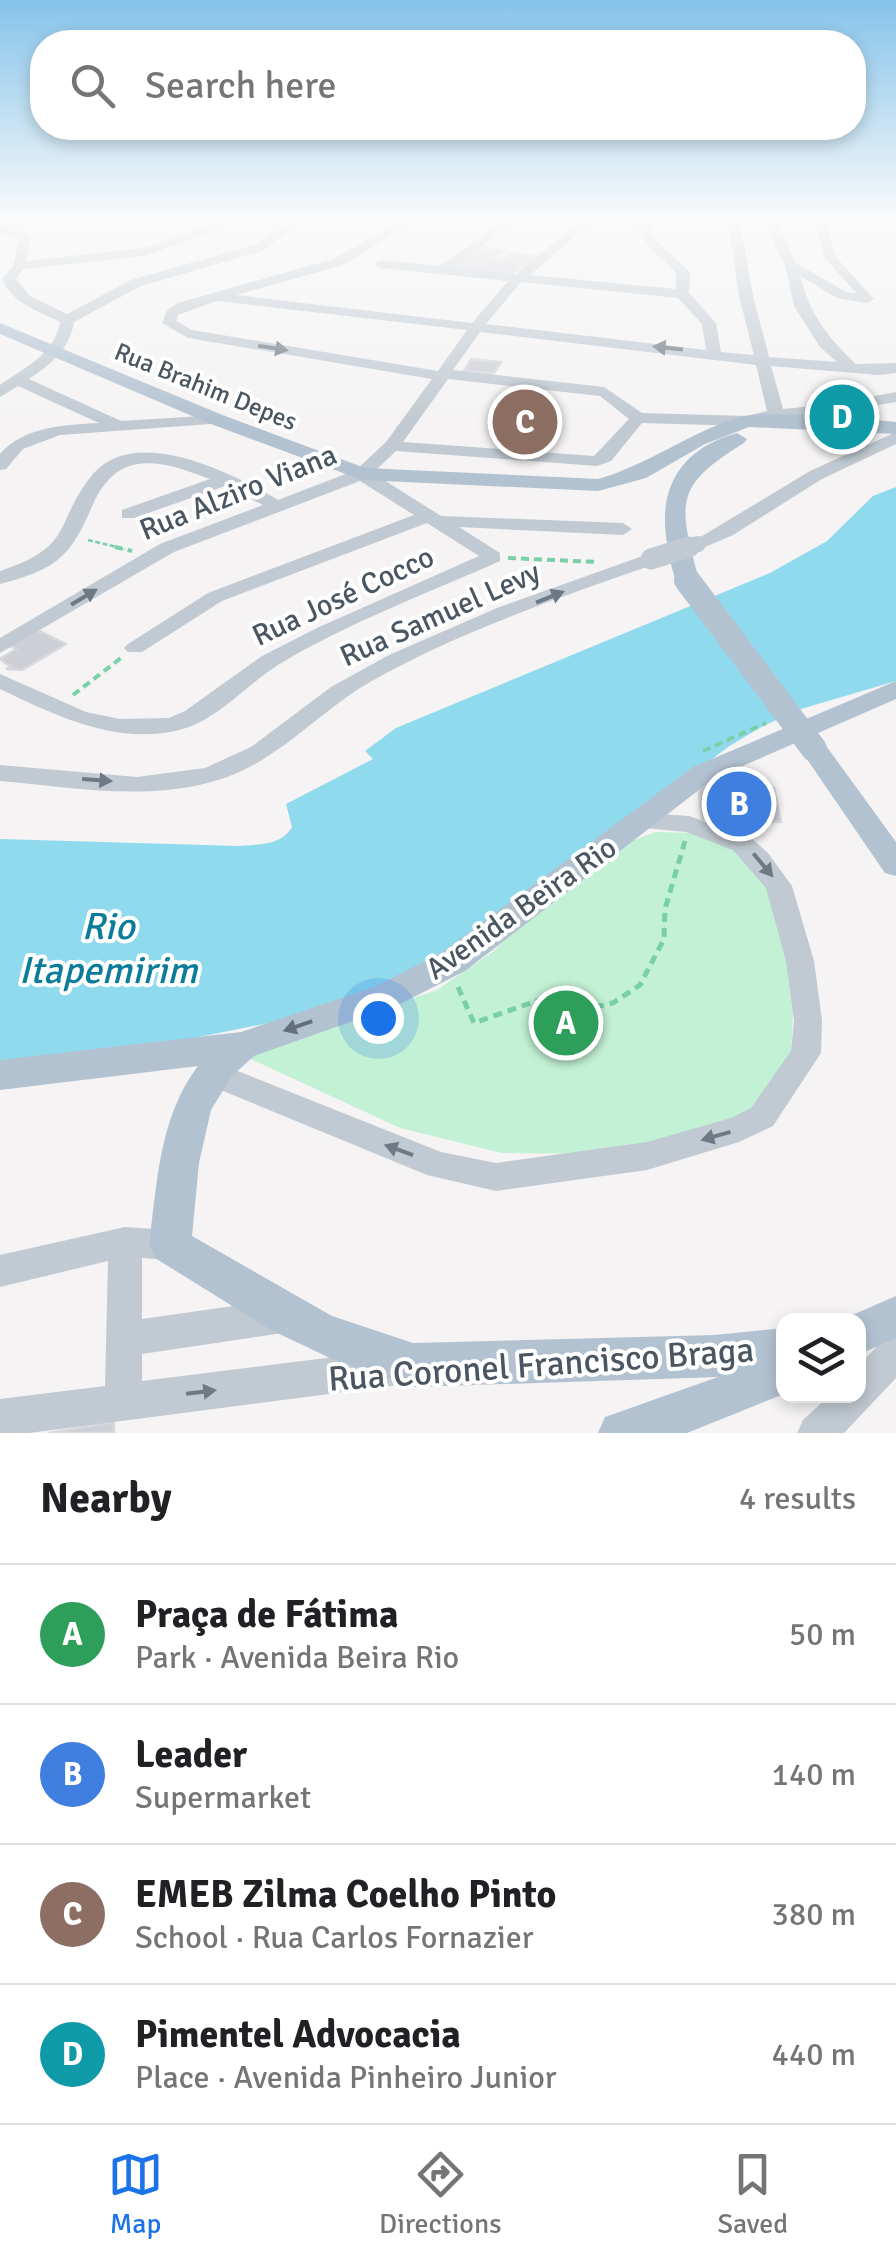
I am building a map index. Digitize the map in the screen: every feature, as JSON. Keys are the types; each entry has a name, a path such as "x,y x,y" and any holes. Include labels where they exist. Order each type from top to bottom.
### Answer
{"main road":[{"name":"Rua Brahim Depes","path":"0,328 218,420 362,474"},
{"path":"774,418 713,452 680,480 672,497 672,517 687,580 814,748 896,865"},
{"path":"747,422 774,418 896,428"},
{"name":"Rua Alziro Viana","path":"362,474 598,485 639,474 698,440 747,422"},
{"name":"Avenida Beira Rio","path":"0,1075 242,1046 386,996 453,962 678,791 730,758 896,688"},
{"path":"242,1046 210,1072 187,1116 170,1245 230,1279 283,1316 377,1357 413,1366"},
{"path":"866,1330 896,1316"},
{"name":"Rua Coronel Francisco Braga","path":"413,1366 715,1356 776,1349"},
{"path":"621,1433 740,1392 776,1374"}],"street":[{"path":"11,288 22,298 66,320"},
{"path":"66,320 126,288"},
{"path":"249,288 172,313 169,323 177,330 444,375 591,390 614,398 638,418 747,422"},
{"path":"362,474 392,446 477,326 509,288"},
{"path":"615,288 682,294 710,322 714,353"},
{"path":"682,288 682,294"},
{"path":"745,288 774,418 896,397"},
{"path":"797,288 801,306 826,344 850,366"},
{"path":"830,288 842,295 867,298 856,288"},
{"path":"217,297 764,361 896,368"},
{"path":"0,392 56,350 67,332 66,320"},
{"path":"0,372 23,376 118,425"},
{"path":"392,446 597,462 638,418"},
{"path":"0,465 17,445 58,430 218,420"},
{"name":"Rua Samuel Levy","path":"0,773 180,782 222,771 252,759 361,678 644,561 728,534 808,479 896,437"},
{"path":"0,578 50,556 69,534 93,487 119,462 160,459 230,478 275,505"},
{"name":"Rua Alziro Viana","path":"0,647 152,557 275,505 362,474"},
{"name":"Rua Brahim Depes","path":"362,474 493,557"},
{"path":"128,514 230,478"},
{"path":"135,648 215,598 432,518 623,528"},
{"name":"Rua José Cocco","path":"0,681 79,716 120,726 173,725 193,716 270,661 310,639 493,557"},
{"path":"210,1072 422,1159 496,1177 647,1156 739,1130 762,1117 806,1053 808,1020 800,961 779,886 759,858 742,844 689,824 643,821"},
{"path":"0,1272 125,1242 170,1245"},
{"path":"123,1402 125,1242"},
{"path":"124,1339 283,1316"},
{"path":"866,1384 896,1352"},
{"name":"Rua Coronel Francisco Braga","path":"0,1418 413,1366"},
{"path":"816,1433 848,1403"}],"path":[{"path":"69,534 152,557"},
{"path":"493,557 644,561"},
{"path":"57,706 135,648"},
{"path":"453,962 459,994 474,1023 536,1000 585,1008 613,1003 640,985 664,939 665,909 689,824"}],"green space":[{"path":"655,832 698,833 741,853 769,887 794,993 791,1053 756,1117 612,1154 502,1153 400,1128 244,1056 437,990 494,951 534,910 632,841"}],"water":[{"name":"Rio Itapemirim","path":"896,487 896,681 801,709 763,726 728,747 567,870 465,940 388,984 284,1020 119,1053 0,1062 0,839 238,846 276,841 292,827 286,804 373,759 365,751 396,728 770,573 827,541 873,496"}],"building":[{"path":"471,359 501,362 494,373 464,371"},
{"path":"37,630 66,644 22,670 6,669 11,667 0,659 16,649 10,646"},
{"path":"698,785 774,788 781,822 702,819"},
{"path":"114,1422 114,1433 48,1433"}],"place":[{"name":"Pimentel Advocacia","path":"842,417"},
{"name":"EMEB Zilma Coelho Pinto","path":"525,422"},
{"name":"Leader","path":"739,804"},
{"name":"Praça de Fátima","path":"566,1023"}]}
